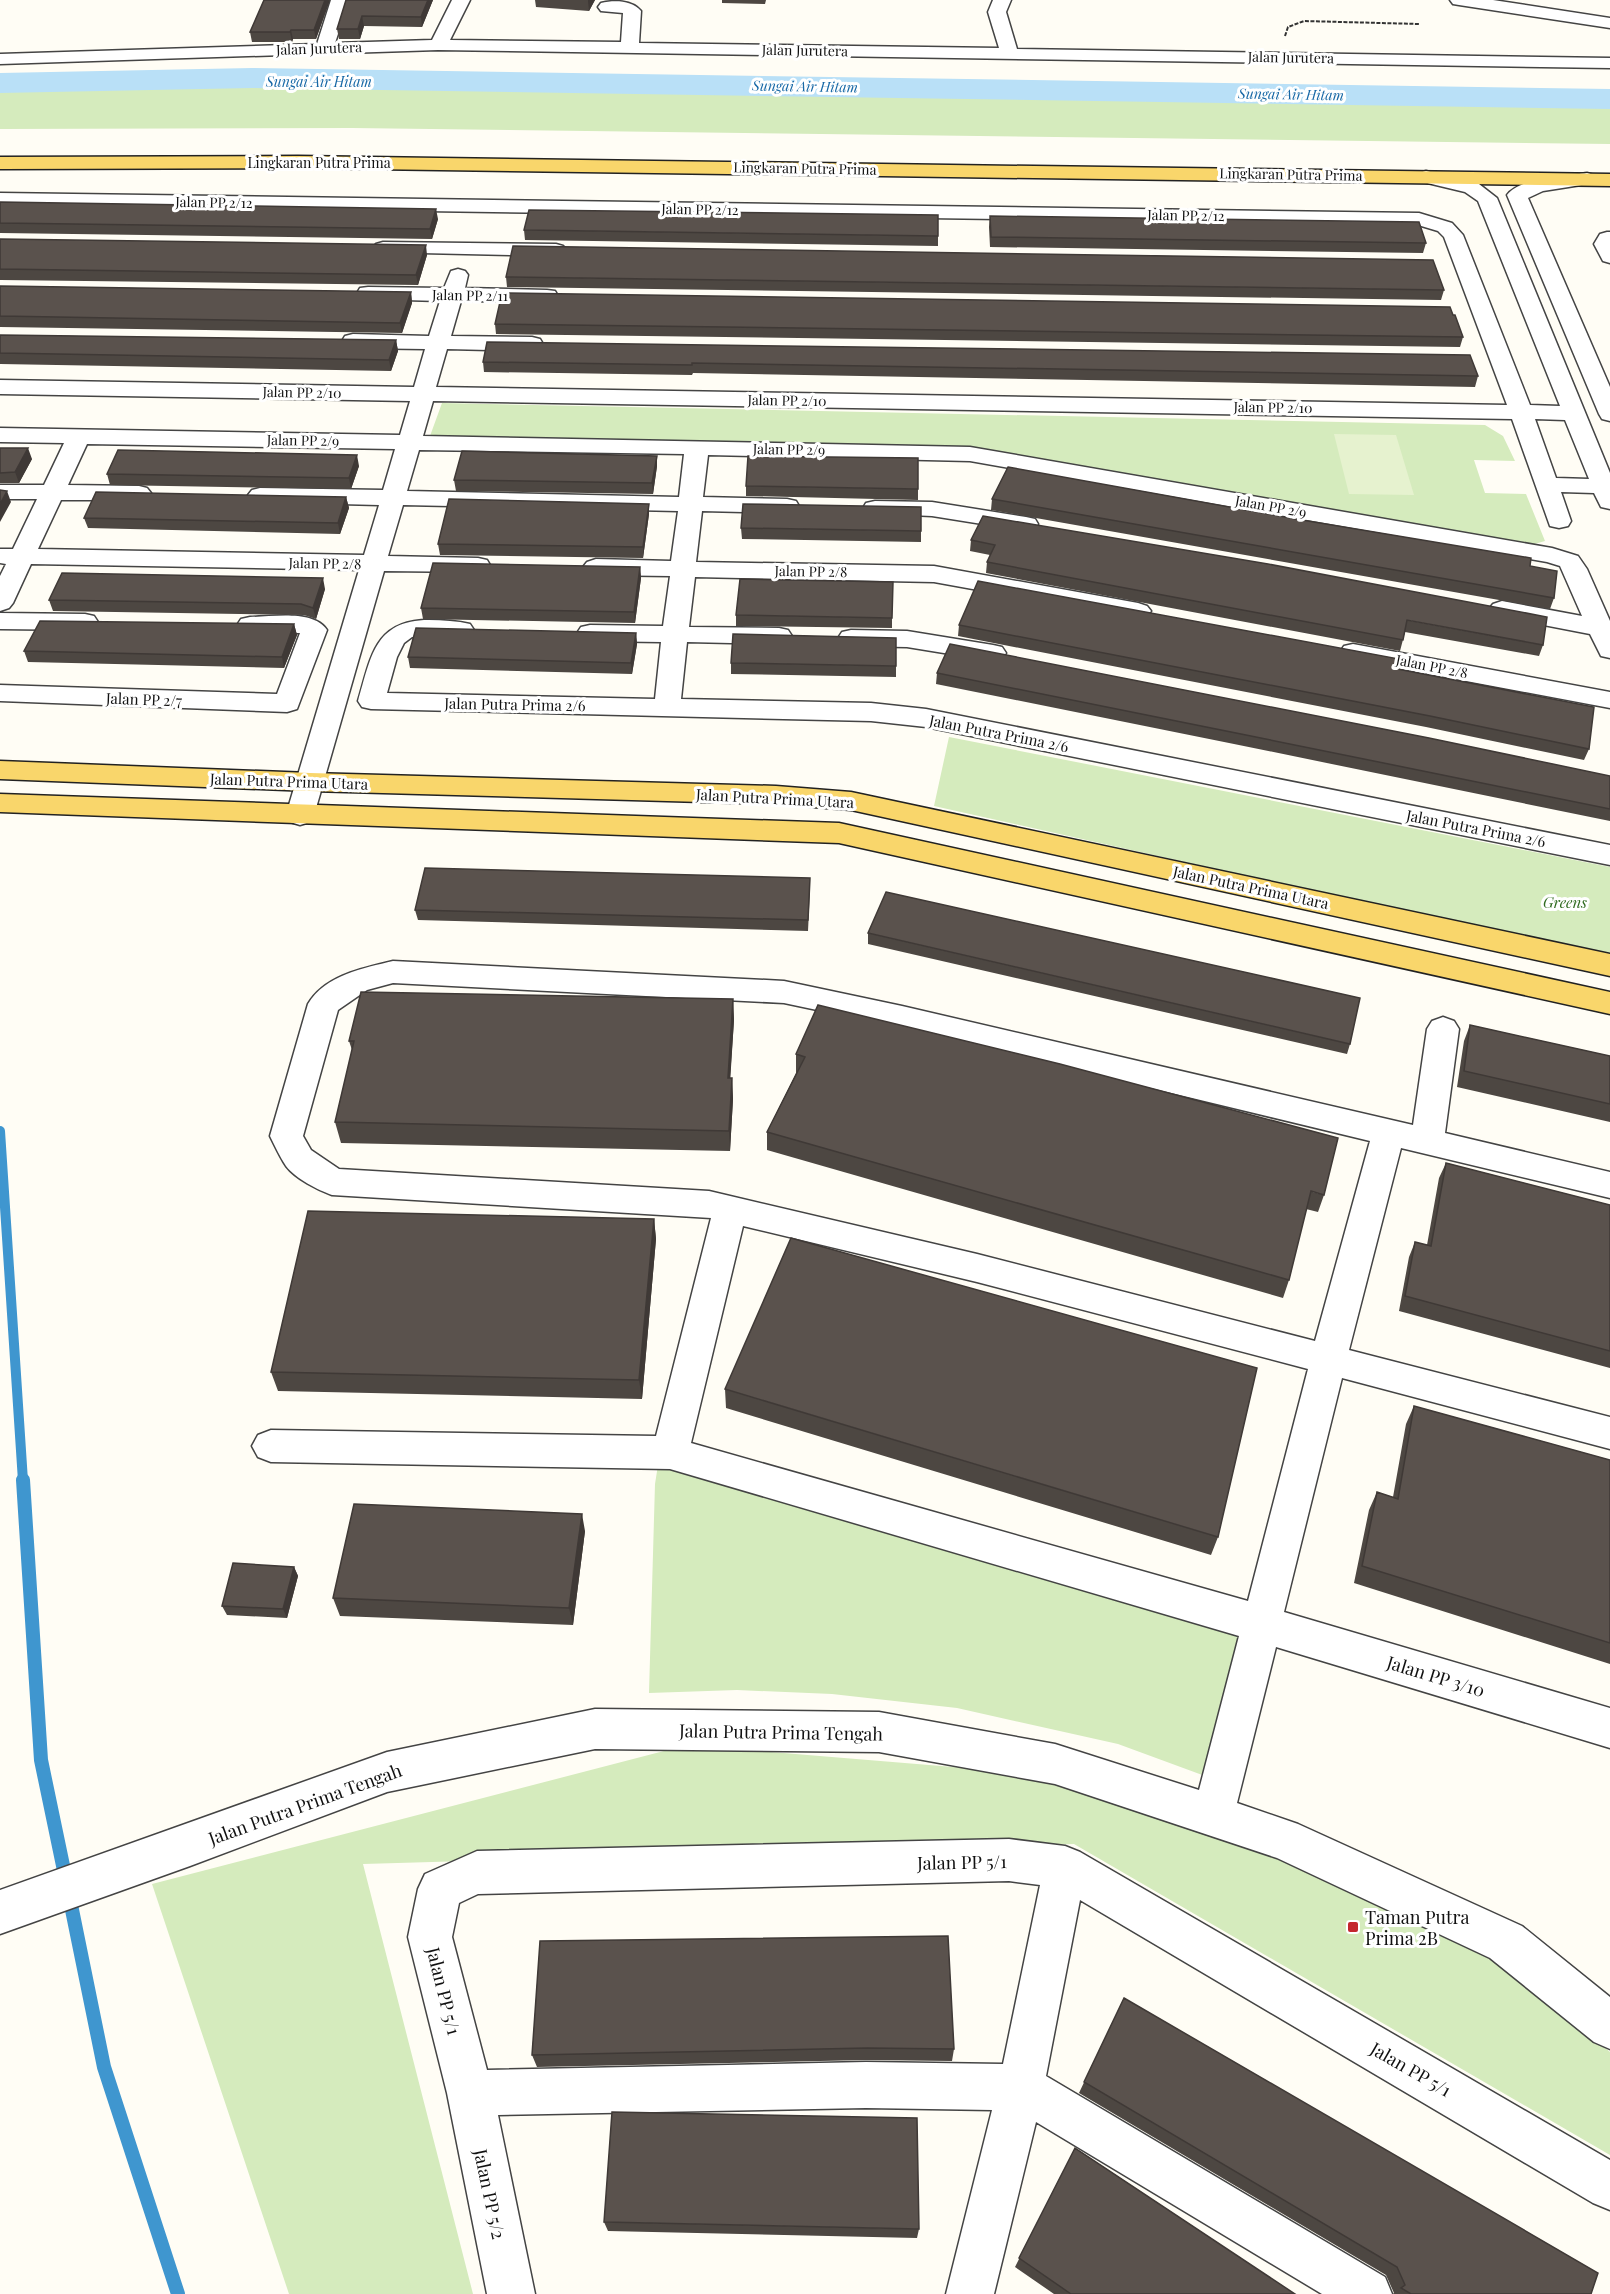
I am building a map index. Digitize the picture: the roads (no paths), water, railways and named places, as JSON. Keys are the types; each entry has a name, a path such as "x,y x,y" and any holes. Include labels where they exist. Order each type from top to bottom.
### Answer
{"main road":[{"name":"Lingkaran Putra Prima","path":"0,149 362,149 1610,165"},
{"name":"Lingkaran Putra Prima","path":"0,163 298,162 1610,180"},
{"name":"Jalan Putra Prima Utara","path":"0,770 310,782 776,795 852,801 1610,965"},
{"path":"0,803 839,833 1610,1003"}],"street":[{"path":"325,47 340,0"},
{"path":"438,45 461,0"},
{"path":"1002,0 997,12 1009,53"},
{"path":"1459,0 1610,23"},
{"path":"607,7 628,8 632,11 630,47"},
{"name":"Jalan Jurutera","path":"0,59 438,45 1610,63"},
{"path":"1426,177 1472,188 1487,198 1608,492 1546,485"},
{"path":"1587,179 1539,186 1517,195 1610,414"},
{"name":"Jalan PP 2/12","path":"0,199 1401,218 1419,219 1445,227 1453,235 1463,262"},
{"path":"300,815 478,207"},
{"path":"1610,238 1607,238 1604,244 1610,257"},
{"path":"359,248 581,250"},
{"path":"1440,262 1463,262 1521,412 1558,521"},
{"name":"Jalan PP 2/11","path":"345,293 572,296"},
{"path":"1457,309 1481,310"},
{"path":"332,341 554,344"},
{"path":"1550,352 1610,353"},
{"path":"1476,356 1499,357"},
{"name":"Jalan PP 2/10","path":"0,387 1575,413"},
{"name":"Jalan PP 2/9","path":"0,435 410,441 970,454 1540,552 1569,561 1606,639"},
{"path":"0,603 11,556 53,492 79,436"},
{"path":"667,708 696,447"},
{"path":"0,492 159,494"},
{"path":"241,495 805,506"},
{"path":"851,507 932,509 1048,528"},
{"name":"Jalan PP 2/8","path":"11,556 504,566"},
{"name":"Jalan PP 2/8","path":"575,567 934,574 1166,616"},
{"path":"1474,604 1606,639"},
{"path":"0,621 105,623"},
{"name":"Jalan PP 2/7","path":"0,693 287,703 314,630 304,625 222,624"},
{"name":"Jalan Putra Prima 2/6","path":"483,630 411,628 397,635 390,643 371,702 872,712 926,718 1610,855"},
{"path":"567,632 907,639 936,642 1016,658"},
{"name":"Jalan PP 2/8","path":"1329,647 1610,700"},
{"path":"1610,1185 784,992 393,972 357,981 324,1004 286,1136 299,1159 332,1182 709,1204 976,1268 1610,1433"},
{"path":"1427,1141 1443,1029"},
{"path":"1214,1816 1389,1132"},
{"path":"669,1453 730,1209"},
{"name":"Jalan PP 3/10","path":"271,1446 669,1453 1262,1624 1610,1728"},
{"name":"Jalan Putra Prima Tengah","path":"8,1909 387,1772 595,1729 879,1732 1054,1764 1283,1839 1506,1942 1610,2026"},
{"name":"Jalan PP 5/1","path":"470,2093 430,1937 440,1889 477,1873 1009,1860 1065,1868 1610,2186"},
{"path":"970,2294 1021,2087 1065,1868"},
{"path":"470,2093 866,2085 1021,2087 1368,2294"},
{"name":"Jalan PP 5/2","path":"470,2093 511,2294"}],"waterway":[{"name":"Sungai Air Hitam","path":"0,83 252,78 1610,99"},
{"path":"0,1131 23,1481"},
{"path":"23,1480 41,1760 66,1880"},
{"path":"69,1895 104,2067 178,2294"}],"place":[{"name":"Taman Putra Prima 2B","path":"1353,1927"}],"park label":[{"name":"Greens","path":"1565,902"}]}
